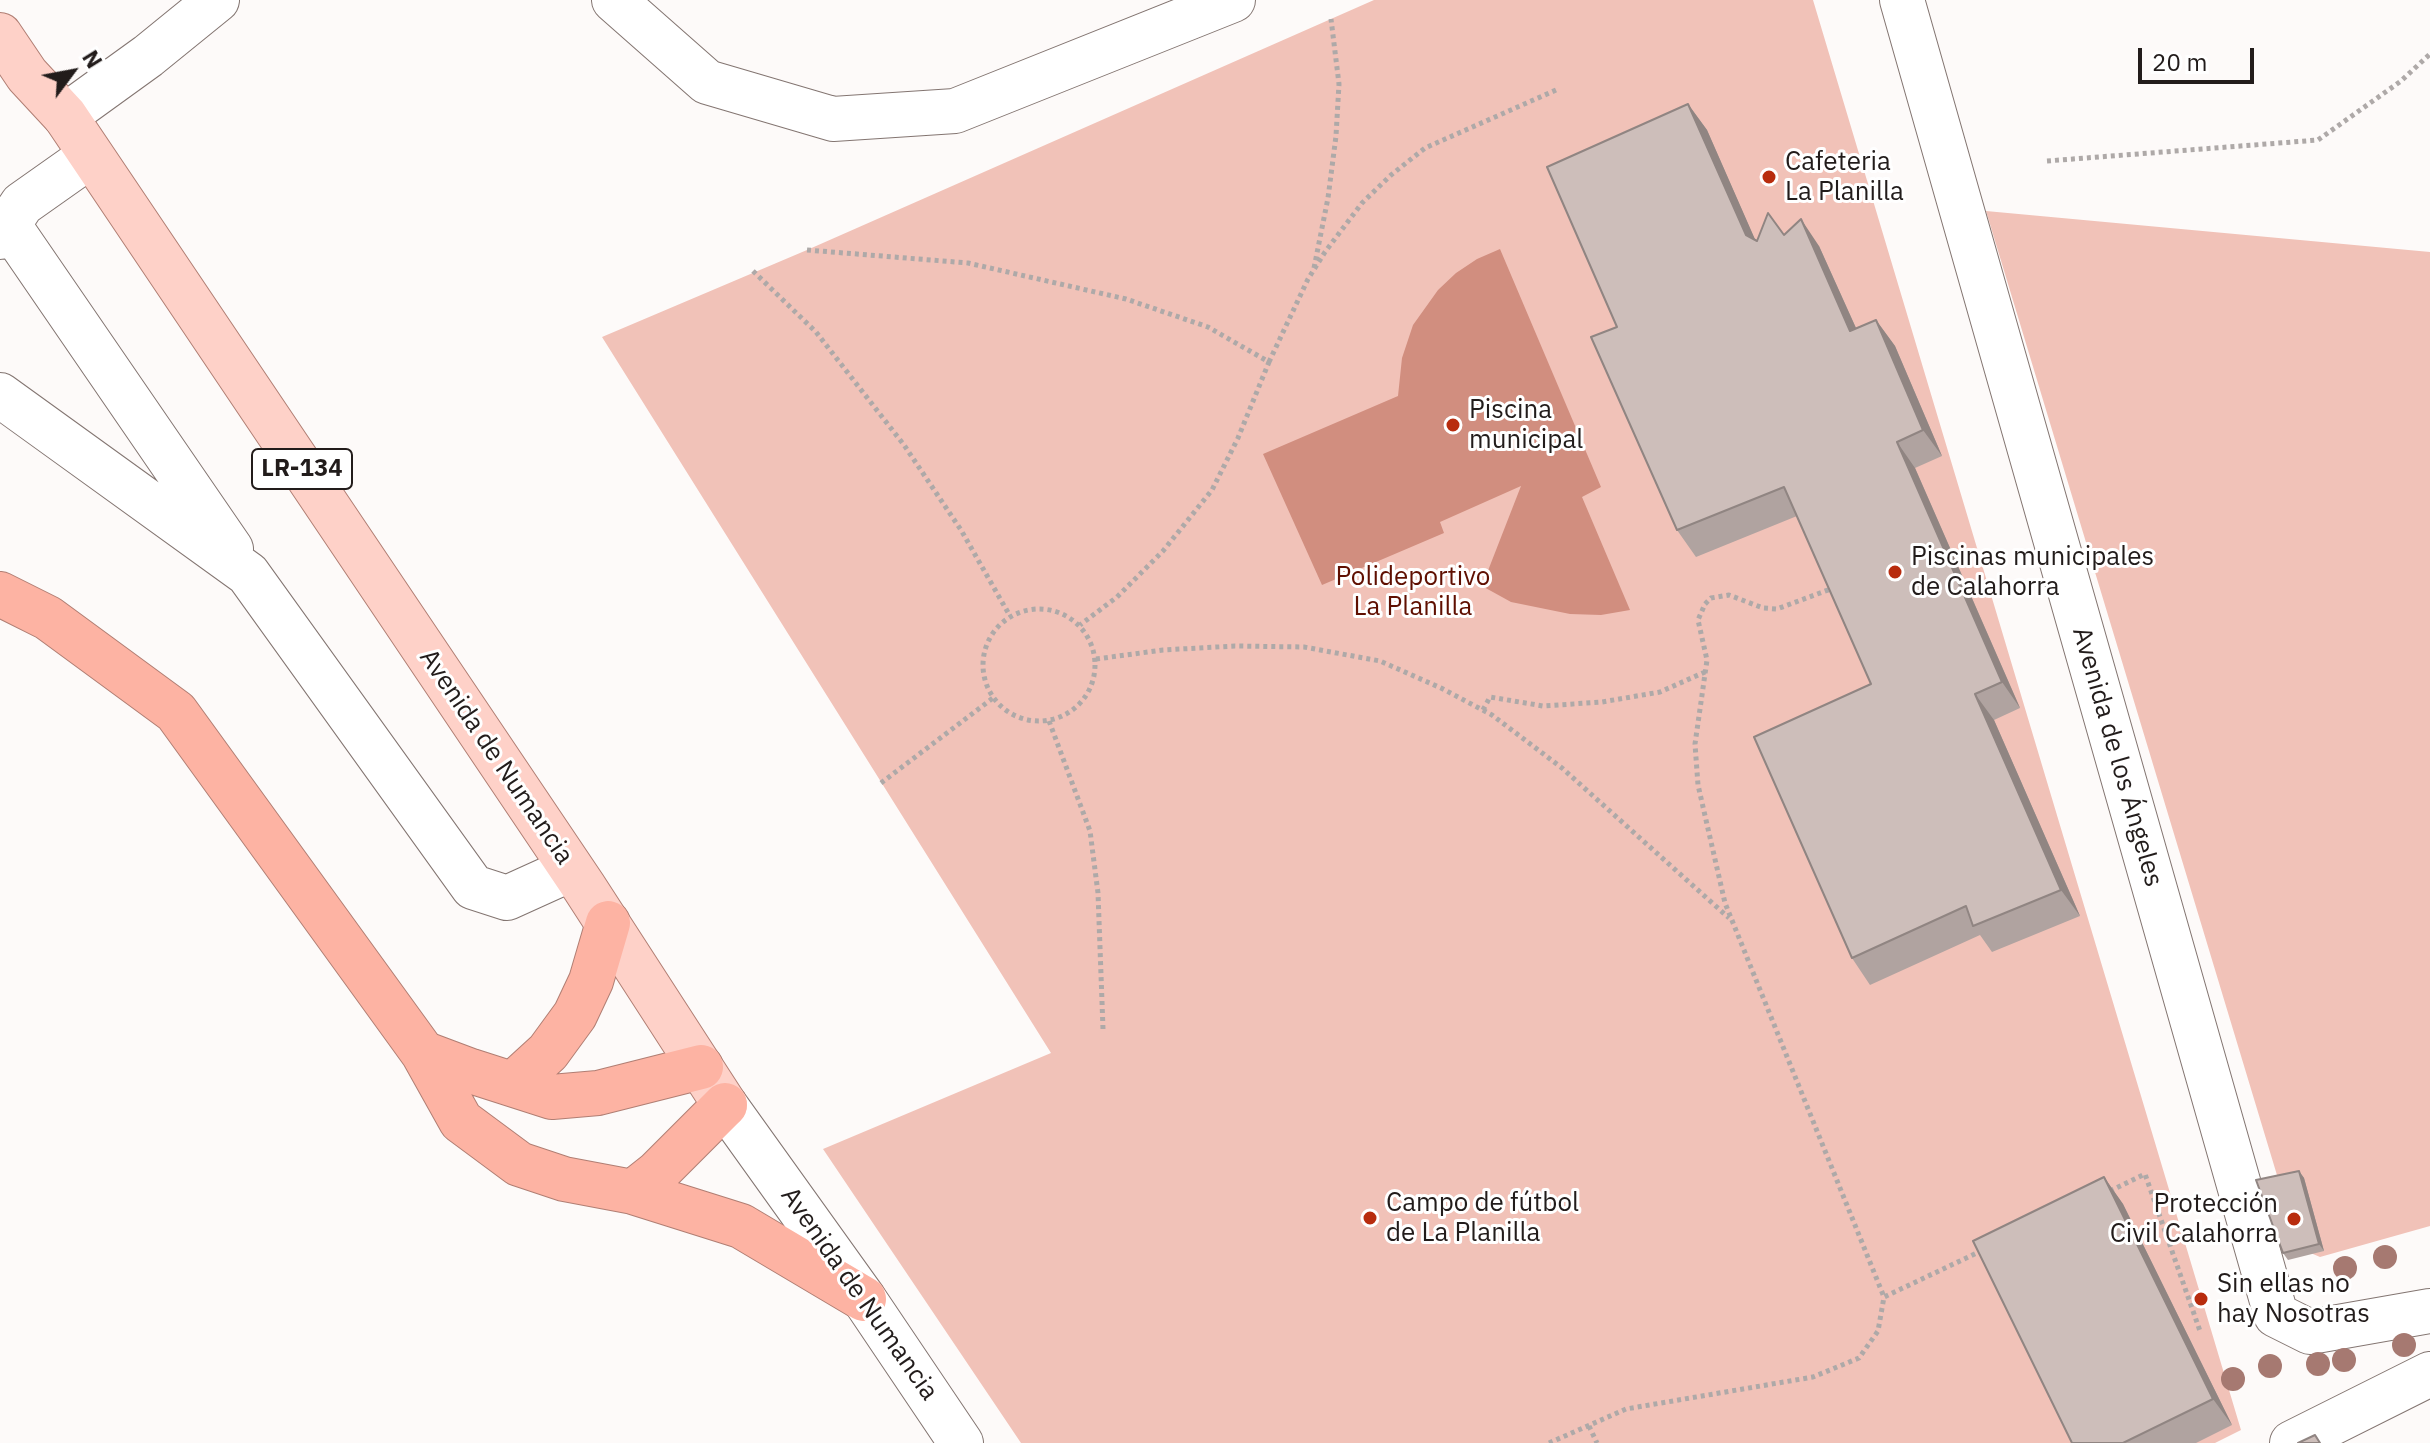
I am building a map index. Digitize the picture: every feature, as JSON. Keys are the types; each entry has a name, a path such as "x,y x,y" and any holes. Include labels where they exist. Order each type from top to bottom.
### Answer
{"highway":[{"path":"0,594 48,618 176,712 423,1053 461,1121 519,1164 564,1179 633,1192 741,1226 864,1299"},
{"path":"513,1084 548,1052 575,1015 591,981 608,923"},
{"path":"423,1053 552,1097 598,1093 701,1067"},
{"path":"633,1192 657,1173 725,1105"}],"main road":[{"name":"Avenida de Numancia","path":"0,35 27,75 65,116 608,923 725,1105"}],"street":[{"path":"65,116 148,56 217,0"},
{"path":"614,0 707,82 833,119 955,111 1233,0"},
{"name":"Avenida de los Ángeles","path":"1902,0 2276,1315 2310,1332 2430,1311"},
{"path":"90,156 22,204 4,230 473,887 507,898 571,869"},
{"path":"0,395 248,574"},
{"name":"Avenida de Numancia","path":"725,1105 864,1299 961,1443"},
{"path":"2292,1443 2430,1374"}],"path":[{"path":"1313,272 1328,198 1336,136 1339,84 1331,19"},
{"path":"2047,161 2318,140 2401,81 2430,54"},
{"path":"1080,625 1117,597 1163,551 1212,490 1313,272 1362,203 1425,148 1556,90"},
{"path":"807,250 968,263 1126,299 1208,327 1269,362"},
{"path":"753,271 816,332 904,445 961,530 1010,616"},
{"path":"1549,1443 1626,1409 1813,1377 1859,1358 1878,1331 1884,1297 1725,903 1698,785 1695,744 1707,660 1698,620 1705,604 1711,598 1729,595 1763,608 1777,609 1836,587"},
{"path":"1027,609 1047,609 1065,614 1080,625 1091,641 1096,659 1095,678 1087,696 1075,710 1049,721 1022,719 1006,711 993,698 985,681 983,662 986,644 996,628 1010,616 1027,609"},
{"path":"1096,659 1192,648 1304,647 1380,661 1483,710 1562,768 1732,921"},
{"path":"1483,710 1490,697 1543,706 1616,700 1660,692 1705,672"},
{"path":"881,783 993,698"},
{"path":"1049,721 1090,831 1098,893 1103,1029"},
{"path":"2104,1194 2145,1174 2200,1331"},
{"path":"1884,1297 1994,1245"},
{"path":"1589,1426 1597,1443"}],"green space":[{"name":"Polideportivo La Planilla","path":"1374,0 1813,0 2241,1430 2215,1443 1021,1443 823,1149 1051,1053 602,337"},
{"path":"1986,211 2430,252 2430,1226 2320,1257 2299,1248"}],"shaded area":[{"name":"Piscina municipal","path":"1500,249 1601,487 1582,497 1630,610 1601,615 1570,614 1511,602 1482,586 1521,486 1440,522 1444,533 1322,585 1263,454 1398,396 1402,358 1413,325 1438,290 1456,273"}],"building":[{"name":"Piscinas municipales de Calahorra","path":"1688,104 1746,235 1757,241 1768,213 1784,235 1801,219 1850,331 1876,320 1923,430 1897,442 2002,682 1975,694 2061,890 1973,926 1966,906 1852,958 1754,737 1871,684 1784,487 1677,530 1591,337 1617,327 1547,167"},
{"name":"Protección Civil Calahorra","path":"2299,1171 2319,1244 2283,1253 2256,1180"},
{"path":"2104,1177 2213,1399 2123,1443 2072,1443 1973,1241"},
{"path":"2315,1435 2320,1443 2298,1443"}],"place":[{"name":"Cafeteria La Planilla","path":"1769,177"},
{"name":"Piscina municipal","path":"1453,425"},
{"name":"Piscinas municipales de Calahorra","path":"1895,572"},
{"name":"Campo de fútbol de La Planilla","path":"1370,1218"},
{"name":"Protección Civil Calahorra","path":"2294,1219"},
{"name":"Sin ellas no hay Nosotras","path":"2201,1299"}]}
